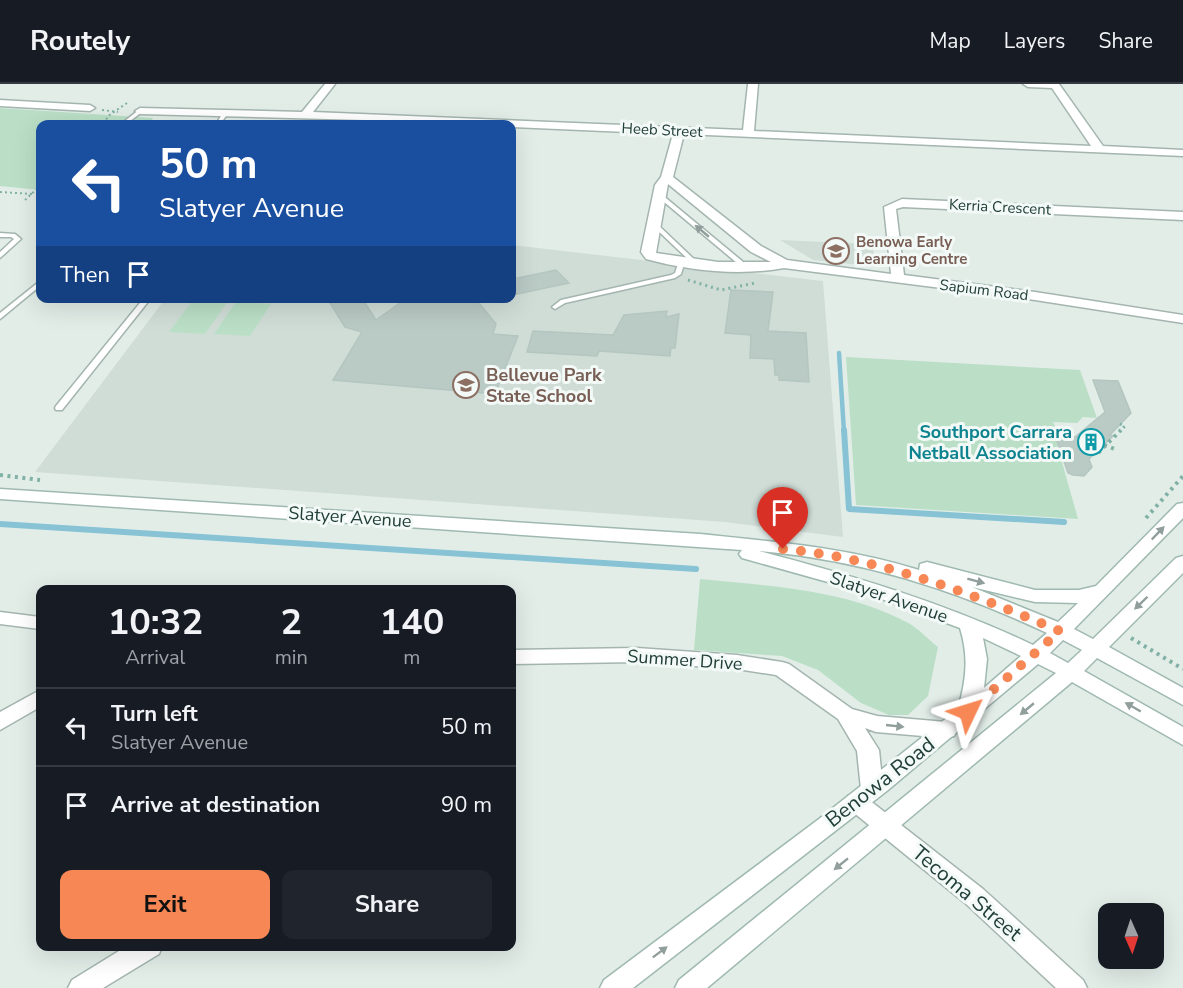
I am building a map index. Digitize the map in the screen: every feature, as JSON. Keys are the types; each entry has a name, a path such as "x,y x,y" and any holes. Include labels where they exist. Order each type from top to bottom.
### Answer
{"street":[{"path":"305,115 330,84"},
{"path":"748,134 753,84"},
{"path":"1028,84 1054,85 1100,150"},
{"path":"0,103 90,108"},
{"name":"Heeb Street","path":"140,111 305,115 352,120"},
{"name":"Heeb Street","path":"516,125 679,130 1183,153"},
{"name":"Sapium Road","path":"679,130 667,178 662,182 648,249 649,254 660,259 743,268 762,268 784,264 1178,317"},
{"name":"Sapium Road","path":"667,178 756,249 784,264"},
{"name":"Kerria Crescent","path":"898,280 890,207 902,203 1183,216"},
{"path":"1178,317 1183,304"},
{"name":"Slatyer Avenue","path":"0,494 700,540 857,559 930,580 1060,631 1097,648 1183,698"},
{"name":"Benowa Road","path":"613,988 864,796 968,712 1035,655 1105,589 1183,508"},
{"name":"Slatyer Avenue","path":"700,540 885,592 969,625 1072,671 1183,737"},
{"path":"857,559 908,563 1012,590 1054,598 1077,597 1105,589"},
{"name":"Benowa Road","path":"688,988 886,827 1072,671 1183,562"},
{"path":"0,618 36,622"},
{"path":"968,712 977,675 978,650 969,625"},
{"name":"Summer Drive","path":"516,657 637,655 737,662 782,669 845,714 876,724 946,730"},
{"path":"0,722 36,700"},
{"name":"Summer Drive","path":"845,714 867,750 864,796"},
{"name":"Tecoma Street","path":"864,796 886,827 974,896 1074,988"},
{"path":"81,988 142,951"}],"lane":[{"path":"128,120 140,111"},
{"path":"220,120 225,112"},
{"path":"659,195 740,262 743,268"},
{"path":"555,307 563,301 675,276 688,262 654,224"},
{"path":"0,235 13,235 18,239 0,256"},
{"path":"0,316 36,286"},
{"path":"59,408 144,303"}],"path":[{"path":"106,120 108,116 127,103"},
{"path":"90,108 115,112 140,111"},
{"path":"25,200 36,190"},
{"path":"0,192 32,194"},
{"path":"675,276 717,291 727,291 765,280"},
{"path":"1092,453 1096,455 1125,426 1120,424"},
{"path":"1105,446 1114,449"}],"shaded area":[{"name":"Benowa Early Learning Centre","path":"780,240 872,244 875,261 872,264 861,265 813,260"},
{"name":"Bellevue Park State School","path":"516,245 823,281 843,537 725,522 35,472 162,303 516,303"}],"green space":[{"path":"0,108 153,118 152,120 36,120 36,190 0,186"},
{"path":"191,303 226,303 205,334 169,332"},
{"path":"235,303 271,304 250,336 214,334"},
{"path":"846,357 1080,370 1097,418 1083,417 1077,423 1053,422 1060,436 1055,437 1078,519 856,505"},
{"path":"700,579 780,587 834,596 886,612 910,624 938,647 928,696 908,715 889,715 861,703 818,670 782,656 694,650"}],"building":[{"path":"556,270 569,283 516,294 516,278"},
{"path":"731,290 773,292 768,331 806,333 809,382 779,380 779,375 775,375 774,359 750,358 751,335 725,333"},
{"path":"330,303 365,303 376,320 400,303 479,303 496,324 493,334 518,336 495,394 333,380 362,332 345,327"},
{"path":"667,311 666,317 679,314 675,348 671,348 670,356 599,351 597,356 527,352 533,331 613,335 624,315"},
{"path":"1093,380 1118,381 1131,413 1110,435 1113,436 1089,459 1092,467 1084,476 1073,475 1068,473 1055,436 1075,437 1105,412"}],"waterway":[{"path":"839,353 844,432"},
{"path":"844,430 849,509 1064,522"},
{"path":"0,524 696,569"}],"place":[{"name":"Benowa Early Learning Centre","path":"836,251"},
{"name":"Bellevue Park State School","path":"466,385"},
{"name":"Southport Carrara Netball Association","path":"1091,442"}],"route":[{"path":"783,549 857,559 930,580 1060,631 968,712"}]}
